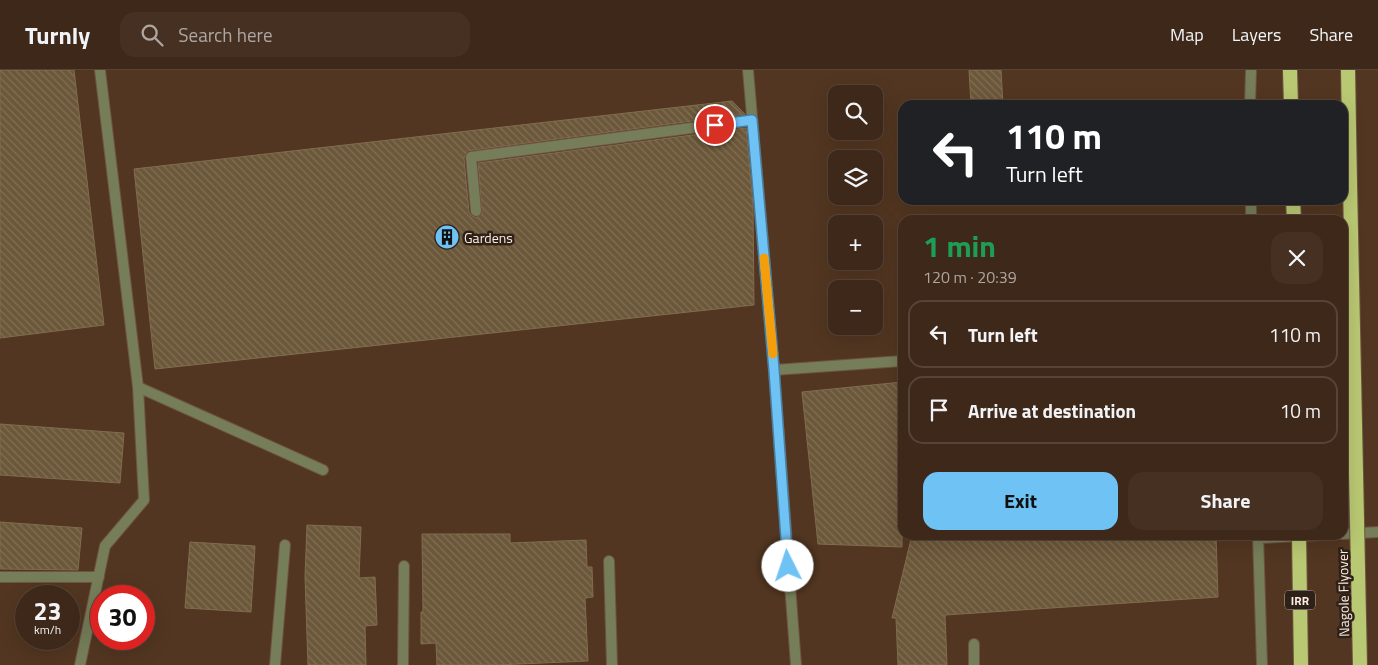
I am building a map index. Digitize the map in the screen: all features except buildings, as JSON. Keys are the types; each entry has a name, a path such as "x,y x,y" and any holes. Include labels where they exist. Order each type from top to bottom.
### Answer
{"highway":[{"path":"1290,70 1291,100"},
{"name":"Nagole Flyover","path":"1348,70 1360,665"},
{"name":"IRR","path":"1299,540 1301,665"}],"street":[{"path":"80,665 105,546 144,500 138,388 100,70"},
{"path":"748,70 774,370 796,665"},
{"path":"1250,70 1250,100"},
{"path":"476,211 471,157 752,120"},
{"path":"774,370 898,361"},
{"path":"138,388 323,470"},
{"path":"1348,534 1378,532"},
{"path":"1259,540 1262,665"},
{"path":"275,665 285,545"},
{"path":"609,561 612,665"},
{"path":"403,665 404,566"},
{"path":"0,578 98,577"},
{"path":"974,644 974,665"}],"slow traffic":[{"path":"764,258 773,354"}],"place":[{"name":"Gardens","path":"447,237"}],"route":[{"path":"715,125 752,120 774,370 788,566"}]}
